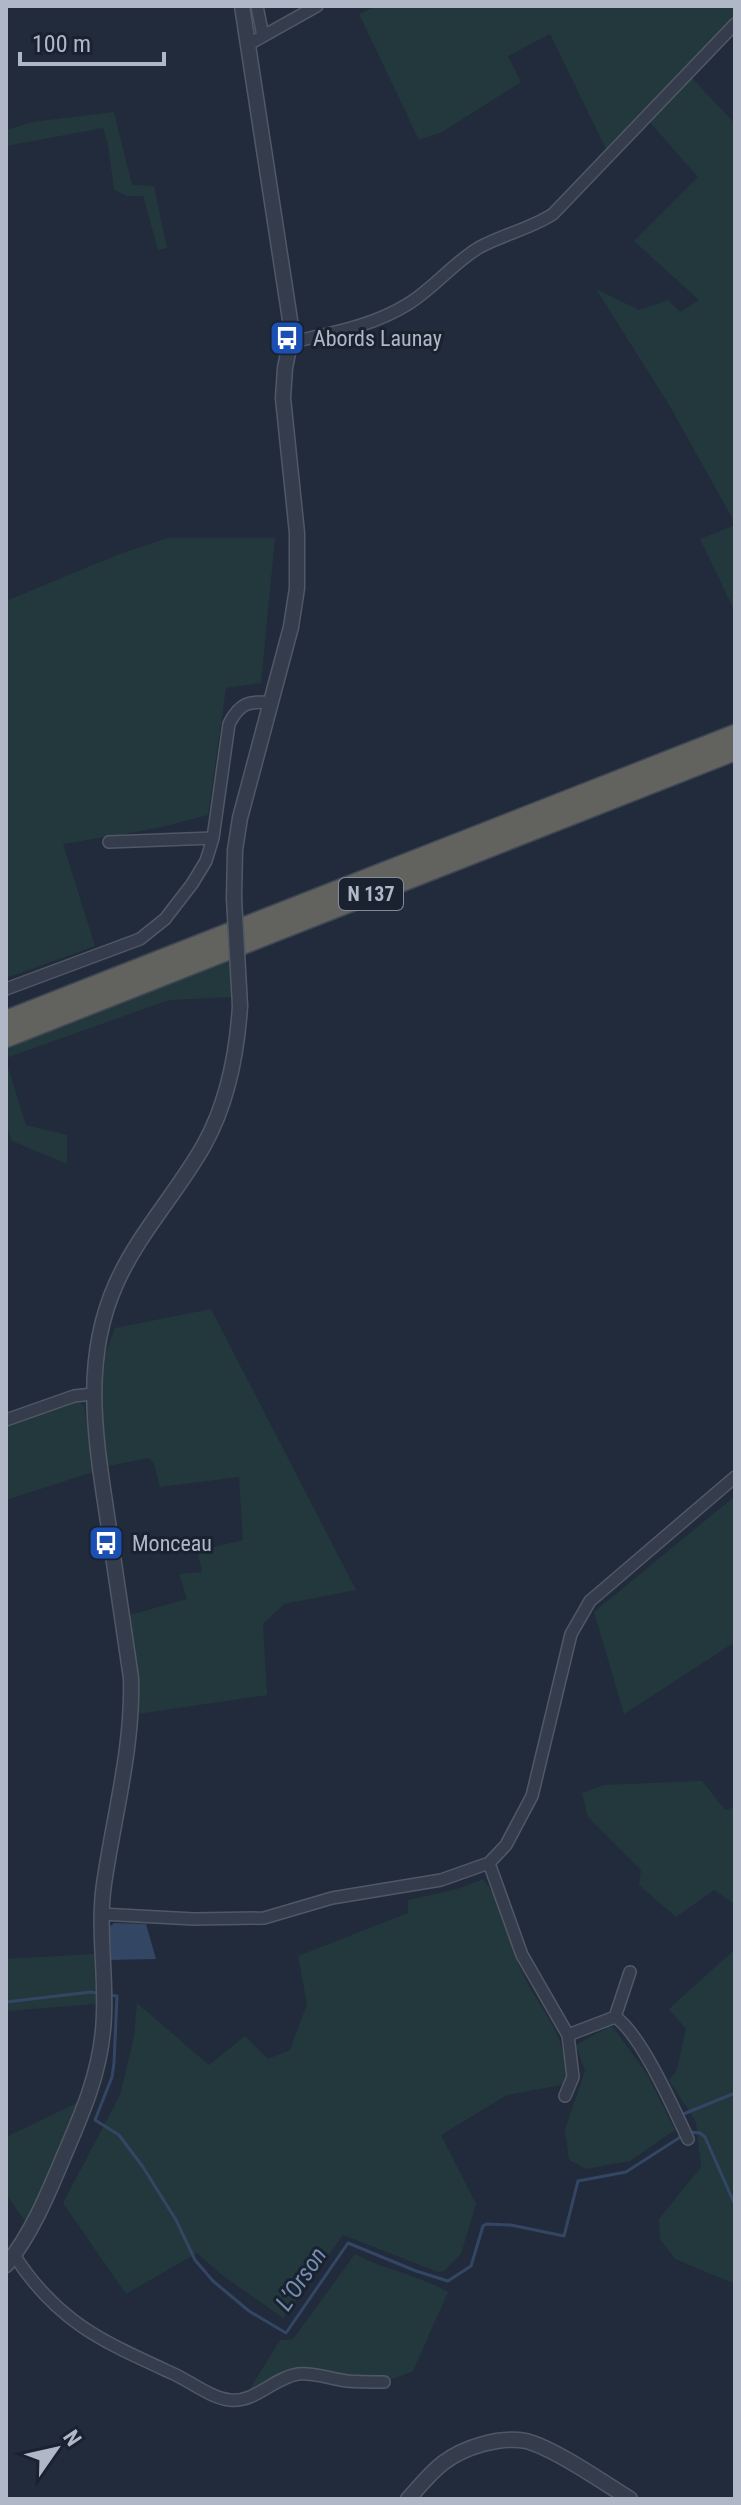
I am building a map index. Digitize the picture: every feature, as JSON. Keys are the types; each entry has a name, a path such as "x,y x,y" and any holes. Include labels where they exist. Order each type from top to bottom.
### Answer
{"highway":[{"name":"N 137","path":"6,1021 735,735"},
{"name":"N 137","path":"6,1037 735,750"}],"street":[{"path":"242,6 292,342 285,368 283,398 297,533 297,588 291,627 240,818 235,850 234,898 240,1006 229,1082 204,1145 117,1282 96,1347 93,1394 95,1445 131,1678 132,1716 101,1914 104,1994 100,2059 90,2094 50,2188 10,2260 57,2310 91,2334 220,2398 244,2400 282,2379 300,2374 347,2381 384,2382"},
{"path":"257,6 263,36"},
{"path":"249,44 317,6"},
{"path":"292,342 384,317 409,304 480,247 537,225 553,214 735,24"},
{"path":"6,989 140,939 153,931 192,884 206,861 213,838 229,724 236,710 244,704 271,702"},
{"path":"109,842 213,838"},
{"path":"6,1420 74,1396 93,1394"},
{"path":"101,1914 194,1919 264,1918 332,1898 441,1880 489,1863 506,1845 532,1796 571,1634 590,1601 735,1477"},
{"path":"489,1863 522,1955 568,2035 573,2077 565,2096"},
{"path":"615,2017 630,1972"},
{"path":"568,2035 615,2017 624,2024 657,2076 688,2139"},
{"path":"408,2499 441,2464 456,2455 477,2446 526,2441 630,2499"}],"green space":[{"path":"377,6 735,6 735,15 606,149 550,34 508,56 521,82 442,132 419,140 359,14"},
{"path":"691,77 735,124 735,523 668,403 596,289 639,310 668,300 680,312 699,300 634,241 698,177 648,120"},
{"path":"114,112 132,185 154,186 167,248 158,250 143,196 127,196 114,190 103,128 6,146 6,130 32,122"},
{"path":"735,525 735,612 700,539"},
{"path":"168,538 275,538 261,683 226,688 208,815 158,828 63,844 95,946 6,978 6,601 117,555"},
{"path":"229,962 232,997 169,1000 6,1058 6,1044"},
{"path":"6,1061 26,1125 67,1135 67,1164 12,1141 6,1126"},
{"path":"211,1309 356,1590 284,1604 263,1624 267,1695 138,1714 130,1615 187,1599 179,1574 202,1572 197,1551 243,1540 239,1477 160,1487 154,1464 149,1458 103,1467 99,1419 103,1359 115,1328"},
{"path":"77,1401 84,1406 93,1472 6,1500 6,1425"},
{"path":"735,1496 735,1642 624,1714 594,1612"},
{"path":"702,1781 725,1810 735,1807 735,1904 714,1890 676,1917 639,1885 641,1870 588,1817 582,1793 604,1785"},
{"path":"483,1879 500,1909 527,1982 557,2034 567,2084 507,2095 441,2135 476,2204 461,2254 444,2271 438,2272 343,2235 283,2318 222,2275 197,2253 126,2294 63,2203 120,2095 134,2037 137,2003 209,2065 245,2036 268,2059 290,2050 307,2004 298,1956 408,1913 408,1900 457,1889"},
{"path":"735,1949 735,2284 675,2259 660,2239 659,2219 701,2167 696,2122 669,2080 676,2072 686,2029 669,2009"},
{"path":"94,1954 96,2004 6,2011 6,1959"},
{"path":"613,2027 647,2074 675,2130 630,2161 586,2169 569,2160 565,2129 585,2071 576,2045"},
{"path":"77,2103 27,2224 6,2194 6,2137"},
{"path":"355,2254 448,2292 413,2371 393,2379 363,2380 310,2371 245,2397 280,2340 293,2339"}],"water":[{"path":"114,1923 146,1924 156,1959 109,1960 107,1929"}],"waterway":[{"name":"L’Orson","path":"6,2002 91,1992 101,1994"},
{"name":"L’Orson","path":"108,1995 117,1996 114,2063 112,2077 95,2120 119,2135 143,2167 176,2220 195,2260 213,2281 249,2311 286,2333 348,2243 448,2281 471,2266 486,2224 511,2225 564,2236 578,2181 626,2172 682,2136"},
{"path":"681,2115 735,2093"},
{"name":"L’Orson","path":"689,2132 705,2137 735,2205"}],"place":[{"name":"Abords Launay","path":"287,338"},
{"name":"Monceau","path":"106,1543"}]}
